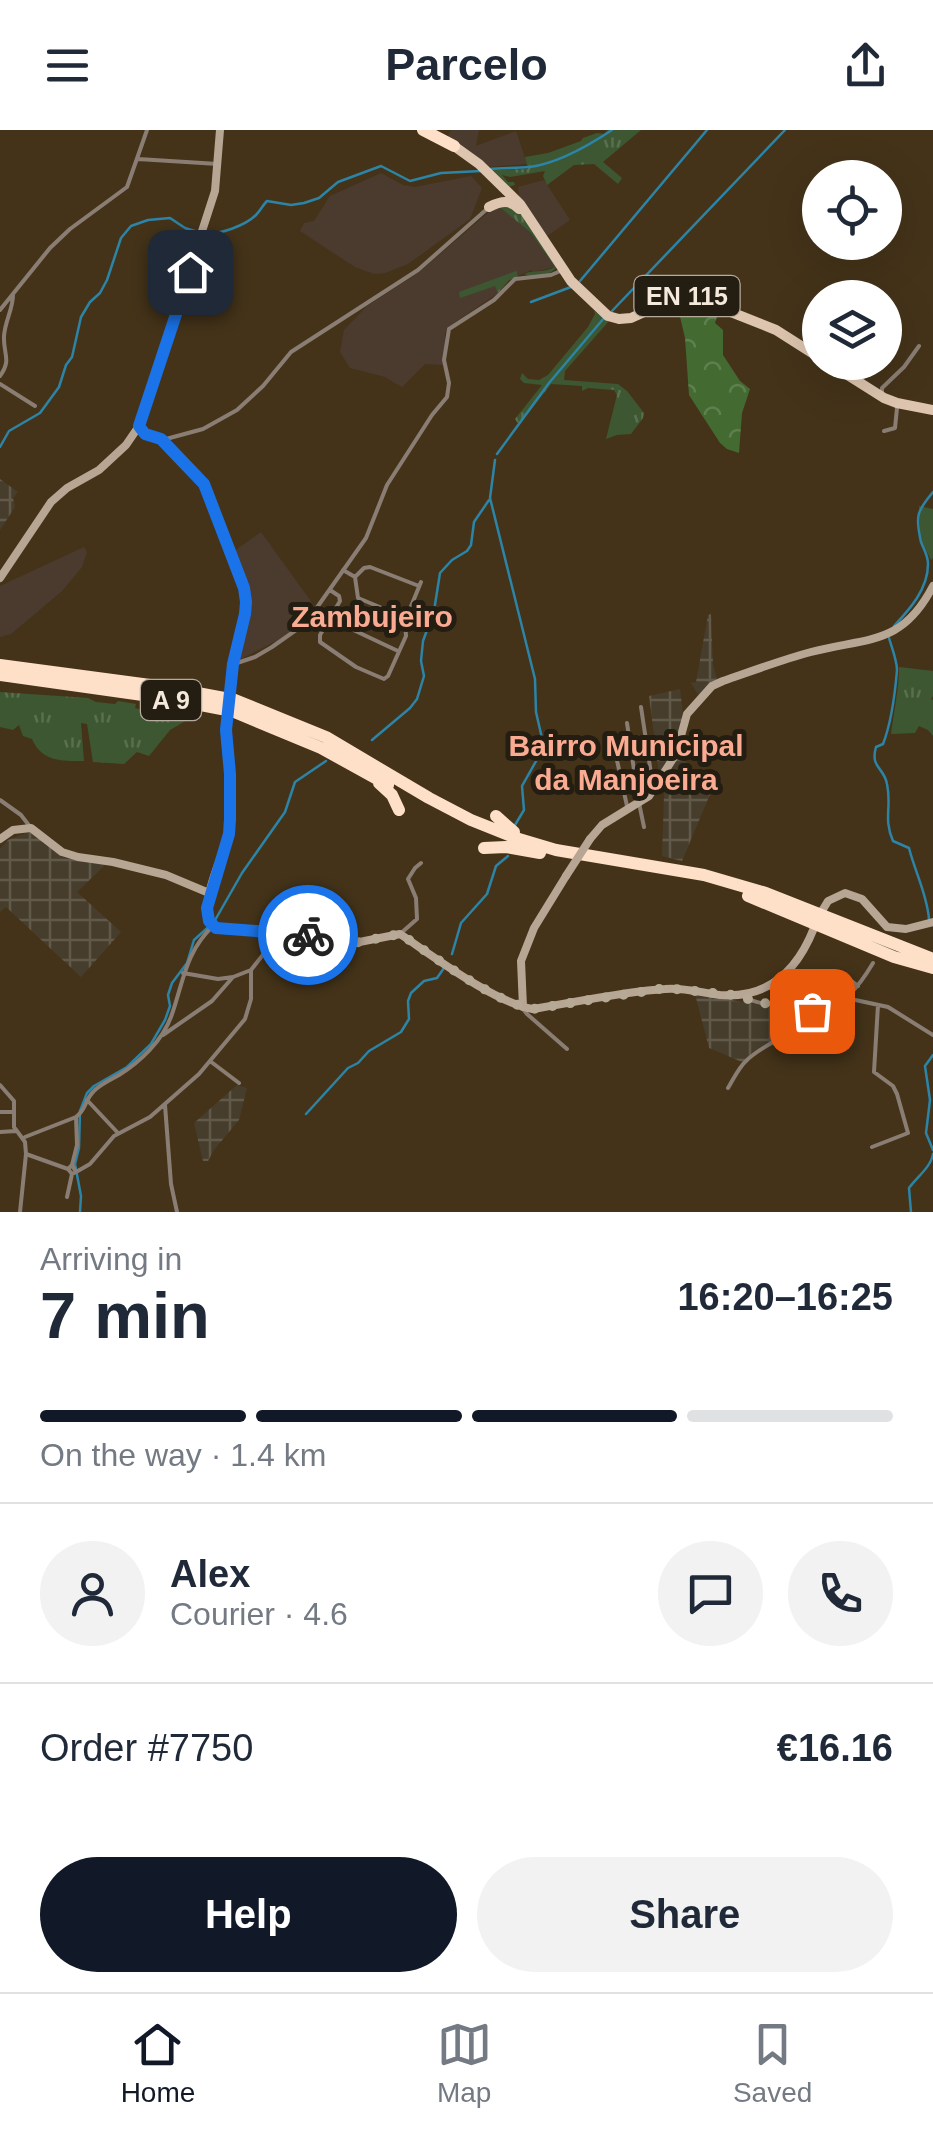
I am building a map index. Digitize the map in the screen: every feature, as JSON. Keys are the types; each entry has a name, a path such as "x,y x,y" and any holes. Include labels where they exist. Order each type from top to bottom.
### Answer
{"highway":[{"name":"EN 115","path":"426,130 454,146"},
{"name":"A 9","path":"0,665 235,700 326,738 356,761"},
{"name":"A 9","path":"0,676 232,711 356,761 471,820 539,849 628,872 703,883 760,900 894,957 933,968"},
{"path":"356,761 410,775"},
{"path":"356,761 385,787 399,810"},
{"path":"496,816 539,849"},
{"path":"484,848 539,849"},
{"name":"A 9","path":"539,849 704,875 766,893 933,959"}],"main road":[{"name":"EN 115","path":"454,146 520,204 580,292 608,316 631,318 675,298 693,297 776,330 802,347"},
{"path":"492,176 498,191 495,205"},
{"path":"495,205 506,189"},
{"path":"495,205 509,202 530,219"},
{"path":"855,380 884,398 933,410"}],"street":[{"path":"0,310 50,248 127,187 147,130"},
{"path":"0,578 50,502 99,470 139,426 215,191 220,130"},
{"path":"138,158 218,164"},
{"path":"139,426 147,435 161,439 203,429 237,410 292,352 418,270 495,205"},
{"path":"233,664 255,657 306,623 366,538 392,476 446,397 449,383 444,360 449,329 494,300 516,280 564,270"},
{"path":"0,376 8,360 4,335 13,295"},
{"path":"884,398 882,388 920,346"},
{"path":"0,384 35,406"},
{"path":"884,431 896,426 897,403"},
{"path":"126,444 147,435"},
{"path":"159,1038 171,1017 183,972 211,924 207,908 210,893 229,834 226,730 233,664 246,602 204,484 161,439"},
{"path":"330,590 340,600 319,639 323,646 380,678 386,678 406,636 406,618 420,584 364,568 356,577 358,598 406,618"},
{"path":"343,570 356,577"},
{"path":"567,1049 522,1007 521,961 534,928 590,839 602,825 649,796 676,754 687,714 722,680 798,655 883,638 919,611 933,586"},
{"path":"330,619 399,652"},
{"path":"641,707 653,789"},
{"path":"627,722 644,827"},
{"path":"606,734 611,732 628,810"},
{"path":"0,800 62,852 166,875 210,893"},
{"path":"0,840 13,830 31,828"},
{"path":"211,924 309,936 324,946 334,947 400,934 416,919 416,898 408,879 421,863"},
{"path":"822,911 828,901 845,893 862,900 886,927 906,929 933,922"},
{"path":"309,936 325,927 336,900"},
{"path":"325,927 352,943"},
{"path":"742,996 762,990 785,974 798,960 814,928"},
{"path":"285,933 288,945 302,956"},
{"path":"183,972 233,978 252,970 272,942 285,933"},
{"path":"400,934 495,994 533,1009 666,988 742,996 752,1001 815,1010 846,998 873,963"},
{"path":"26,1154 73,1170 90,1164 111,1138 165,1106 199,1074 245,1018 251,998 252,970"},
{"path":"840,972 858,986"},
{"path":"67,1197 78,1116 87,1100 98,1087 139,1060 159,1038 212,1000 233,978"},
{"path":"846,998 895,1010 933,1035"},
{"path":"872,1147 908,1132 898,1094 874,1072 878,1004"},
{"path":"728,1088 750,1057 806,1022 815,1010"},
{"path":"210,1061 239,1084"},
{"path":"0,1085 14,1101 16,1131 26,1154 20,1212"},
{"path":"87,1100 118,1133"},
{"path":"165,1106 177,1212"},
{"path":"0,1112 14,1112"},
{"path":"22,1138 78,1116"},
{"path":"0,1132 16,1131"}],"shaded area":[{"path":"451,130 479,130 476,146 516,131 527,164 485,167 447,138"},
{"path":"381,173 415,187 471,176 482,188 470,219 408,264 374,274 355,267 300,231 304,223 314,221 330,196"},
{"path":"544,180 570,220 547,236 519,197 518,187"},
{"path":"497,205 531,233 555,267 531,270 509,280 498,293 448,327 444,365 425,364 402,387 385,377 350,368 340,352 344,330 367,306 418,273"},
{"path":"0,479 18,492 13,498 15,507 0,530"},
{"path":"261,532 315,607 306,620 278,640 239,660 249,606 233,552"},
{"path":"84,547 87,552 82,567 62,591 11,634 0,637 0,586"},
{"path":"711,614 717,679 699,696 691,683 696,682"},
{"path":"680,689 683,714 677,744 659,774 649,696"},
{"path":"678,758 690,764 685,771 711,792 682,861 662,856 668,770"},
{"path":"28,832 65,858 106,864 77,892 121,932 81,977 6,907 0,912 0,849 8,840"},
{"path":"695,994 785,1009 791,1031 742,1062 709,1048"},
{"path":"237,1085 247,1088 239,1120 208,1161 203,1161 194,1123"}],"green space":[{"path":"608,130 641,130 603,162 622,178 618,184 594,164 574,165 547,185 545,171 502,175 508,182 514,182 508,187 491,170 528,169 525,157 548,153"},
{"path":"497,205 516,208 557,266 555,269 542,276 524,274 555,267 531,233"},
{"path":"516,271 518,277 509,280 498,293 495,286 460,298 459,292"},
{"path":"682,299 719,311 715,323 723,330 723,355 750,389 742,413 739,453 720,443 689,395 685,338 678,308"},
{"path":"594,311 609,321 565,371 564,380 618,384 644,413 643,418 631,434 606,439 617,395 614,390 582,391 582,386 551,384 519,425 515,419 542,385 524,383 520,379 522,373 528,379 539,380 548,375 588,327"},
{"path":"919,506 933,509 931,560 920,538"},
{"path":"899,667 933,671 933,736 919,726 915,733 891,734"},
{"path":"0,692 88,698 115,704 118,701 187,720 170,730 149,756 137,752 124,764 93,762 87,724 81,723 84,761 61,760 41,752 32,739 23,736 19,725 13,730 0,727"}],"waterway":[{"path":"489,169 552,162 612,130"},
{"path":"580,281 707,130"},
{"path":"611,312 785,130"},
{"path":"206,233 225,231 246,222 267,201 304,203 319,198 338,182 381,166 410,181 441,173 481,171"},
{"path":"0,447 9,431 40,413 59,387 72,357 81,317 100,293 121,238 131,226 170,218 198,232"},
{"path":"531,302 571,287"},
{"path":"497,454 549,383 604,318"},
{"path":"495,460 490,498 535,679 536,712 544,747 522,786 524,810 515,825"},
{"path":"894,626 912,606 925,582 928,561 918,520 933,492"},
{"path":"372,740 417,699 424,676 423,641 434,611 440,573 467,551 474,522 489,500"},
{"path":"889,638 897,666 895,688 886,735 883,744 876,747 875,759 887,784 890,833 893,841 909,848 929,919"},
{"path":"80,1212 75,1164 80,1111 87,1093 127,1067 151,1044 170,1006 172,983 187,963 194,940 214,922 242,873 285,812 295,782 326,761"},
{"path":"452,954 461,923 487,894 496,866 508,856"},
{"path":"306,1114 348,1068 401,1032 409,1019 411,993 424,981 437,978 444,968"},
{"path":"933,1055 925,1066 930,1100 926,1133 933,1150"},
{"path":"911,1212 909,1188 927,1168 933,1154"}],"way so far":[{"path":"308,935 324,946 334,947 400,934 495,994 533,1009 673,988 742,996 812,1011"}],"district":[{"name":"Zambujeiro","path":"372,617"},
{"name":"Bairro Municipal da Manjoeira","path":"626,763"}],"route":[{"path":"190,272 139,426 145,434 161,439 204,484 246,602 233,664 226,730 229,834 207,912 216,928 308,935"}]}
